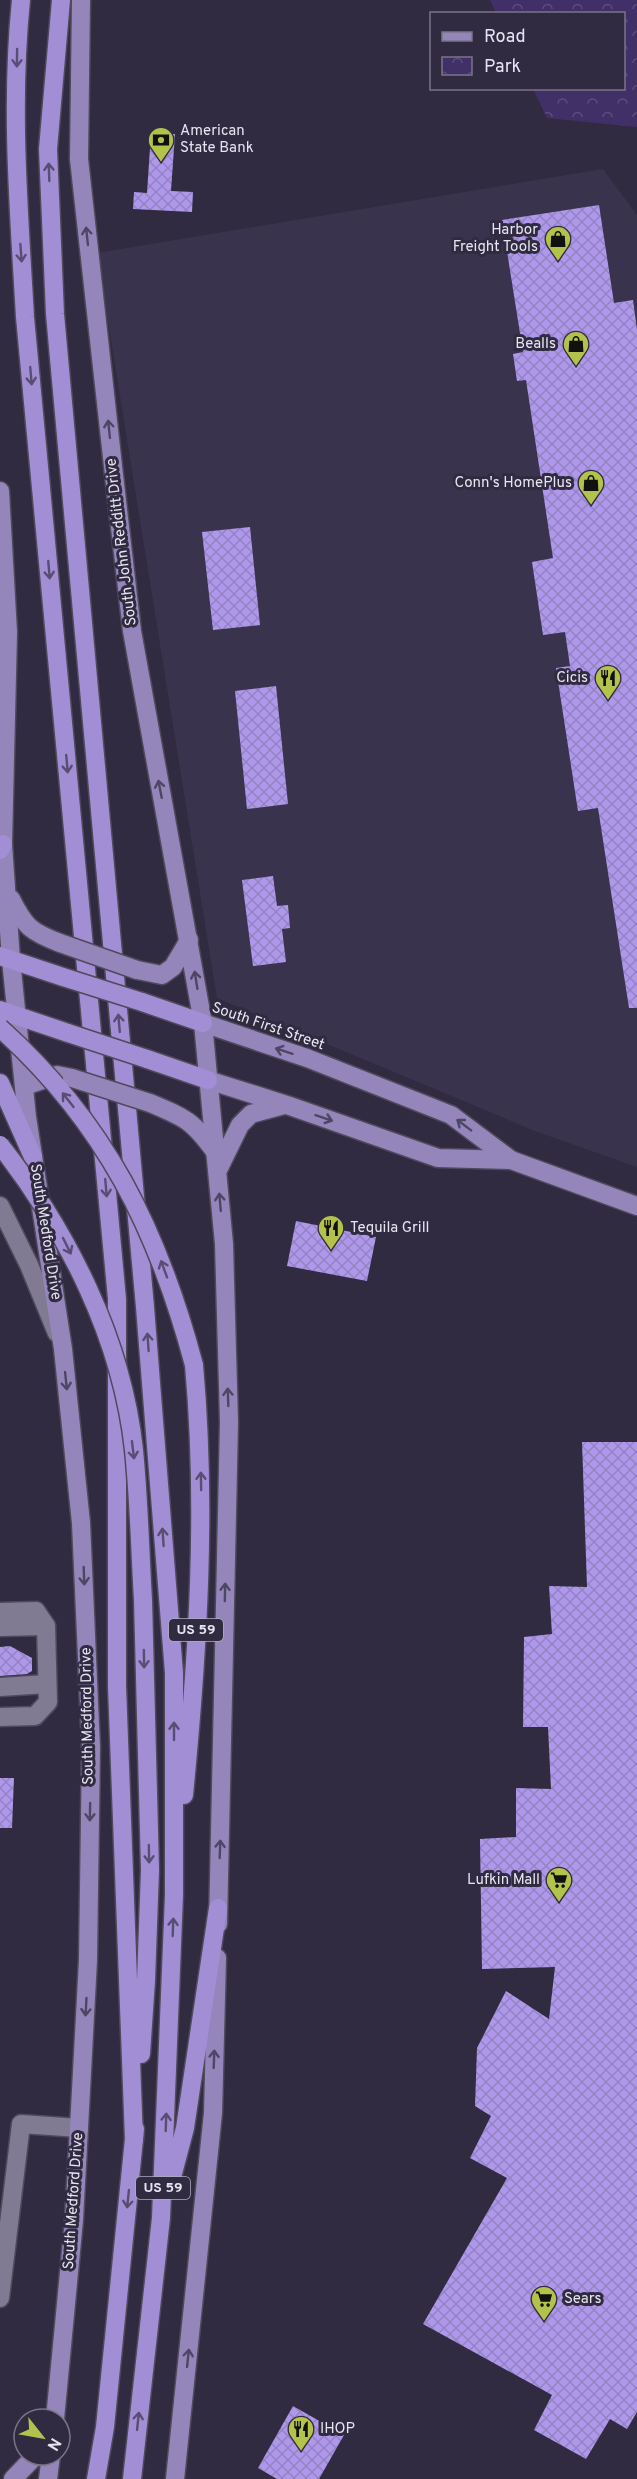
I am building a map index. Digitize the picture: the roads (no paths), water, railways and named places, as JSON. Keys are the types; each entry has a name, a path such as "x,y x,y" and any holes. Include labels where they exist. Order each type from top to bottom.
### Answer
{"highway":[{"path":"21,0 15,157 25,317 117,1299 117,1686 134,2140"},
{"path":"61,0 48,149 55,314 145,1307 174,1673 174,1895"},
{"name":"South First Street","path":"5,958 203,1023"},
{"name":"South First Street","path":"8,1012 208,1080"},
{"name":"US 59","path":"0,1028 36,1060 88,1126 115,1165 154,1242 179,1311 194,1365 200,1430 202,1519 190,1737 174,1895 161,2218 132,2479"},
{"path":"0,1083 33,1157"},
{"name":"US 59","path":"0,1145 61,1234 93,1299 119,1377 134,1448 143,1600 150,1870 146,1981 134,2140 105,2427 96,2479"},
{"path":"161,2218 184,2128 218,1908"}],"main road":[{"name":"South John Redditt Drive","path":"81,0 79,159 111,453 132,631 189,940 203,1023 208,1080"},
{"path":"0,491 8,632 1,847 8,892 5,958 8,1012"},
{"path":"8,892 24,924 36,934 137,970 162,975 173,967 189,940"},
{"name":"South Medford Drive","path":"8,1012 24,1086 63,1349 82,1533 91,1747 88,1960 74,2220 56,2407"},
{"name":"South First Street","path":"203,1023 307,1058 451,1115 511,1160 637,1206"},
{"path":"24,1086 57,1074 150,1103 180,1116 198,1128 217,1162"},
{"path":"175,2479 213,2113 218,1908 229,1422 224,1244 208,1080"},
{"name":"South First Street","path":"208,1080 438,1158 511,1160"},
{"path":"217,1162 240,1125 251,1114 287,1105"},
{"path":"13,2479 45,2467"}],"street":[{"path":"0,1206 29,1265 63,1349"},
{"path":"0,1612 36,1611 46,1626 48,1702 35,1716 0,1717"},
{"path":"0,1627 46,1626"},
{"path":"0,1687 47,1684"},
{"path":"0,2298 3,2255 21,2124 79,2128"}],"place":[{"name":"American State Bank","path":"161,163"},
{"name":"Harbor Freight Tools","path":"558,262"},
{"name":"Bealls","path":"576,367"},
{"name":"Conn's HomePlus","path":"591,506"},
{"name":"Cicis","path":"608,701"},
{"name":"Tequila Grill","path":"331,1251"},
{"name":"Lufkin Mall","path":"559,1903"},
{"name":"Sears","path":"544,2322"},
{"name":"IHOP","path":"301,2452"}]}
